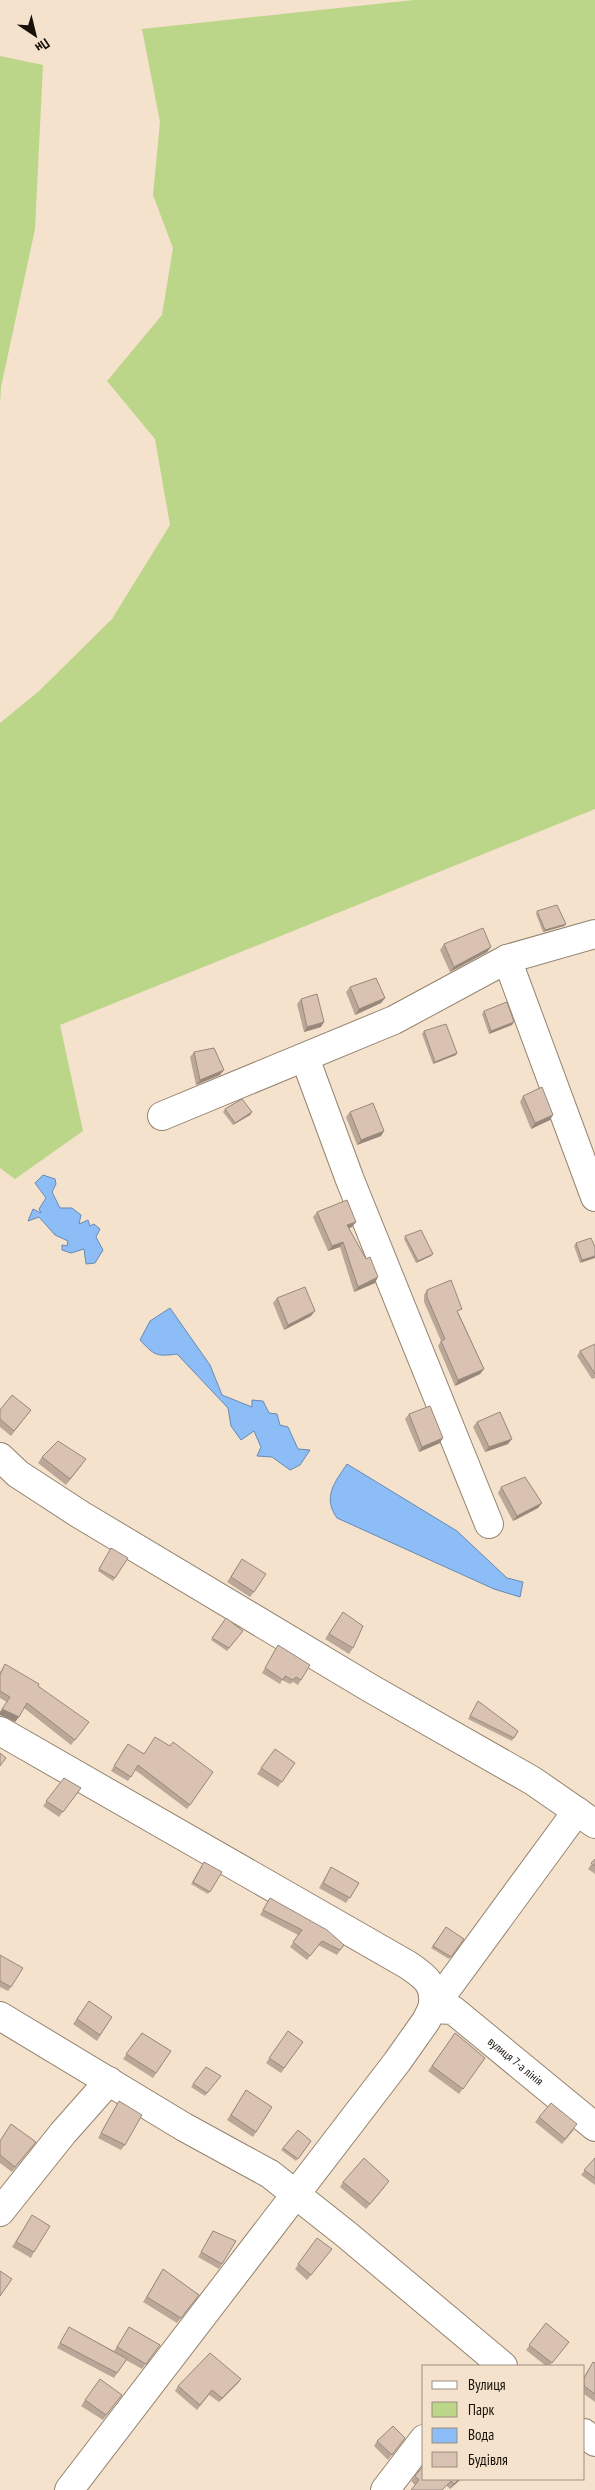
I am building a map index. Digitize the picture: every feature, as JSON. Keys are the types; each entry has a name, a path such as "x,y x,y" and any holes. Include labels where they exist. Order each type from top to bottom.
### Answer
{"street":[{"path":"162,1116 394,1020 507,959 595,934"},
{"path":"507,959 595,1197"},
{"path":"305,1058 350,1180 489,1524"},
{"path":"0,1457 23,1477 81,1515 370,1688 533,1781 586,1817 432,2009 426,2021 397,2062 69,2490"},
{"path":"0,1730 408,1965 422,1975 432,1988 435,1997 432,2009"},
{"name":"вулиця 7-а лінія","path":"432,2009 454,2010 595,2126"},
{"path":"0,2016 184,2127 270,2174 295,2193 490,2362"},
{"path":"0,2212 63,2133 109,2081"},
{"path":"585,2434 595,2442"},
{"path":"385,2490 422,2442"}],"green space":[{"path":"414,0 595,0 595,809 60,1025 83,1131 15,1179 0,1168 0,723 38,692 112,619 170,525 155,439 107,381 162,315 173,248 153,195 160,122 142,29"},
{"path":"0,56 43,65 35,229 1,387 0,404"}],"water":[{"path":"43,1175 55,1179 56,1184 52,1192 60,1208 72,1208 81,1215 79,1224 88,1220 90,1226 94,1224 100,1229 96,1237 103,1250 95,1263 86,1264 84,1249 71,1253 62,1250 62,1245 67,1246 68,1241 55,1235 39,1217 28,1221 33,1209 41,1213 39,1209 46,1198 35,1183"},
{"path":"170,1308 210,1365 222,1395 252,1407 252,1400 263,1401 269,1413 277,1414 280,1425 288,1427 298,1449 310,1450 300,1465 290,1470 272,1457 257,1456 261,1447 254,1431 241,1440 231,1426 228,1408 177,1354 156,1354 140,1340 150,1321"},
{"path":"347,1464 457,1531 507,1578 523,1582 520,1597 494,1589 337,1518 330,1496 335,1483"}],"building":[{"path":"557,905 566,924 545,930 537,911"},
{"path":"483,928 491,947 454,967 444,944"},
{"path":"376,978 385,998 359,1009 350,987"},
{"path":"317,994 324,1022 307,1027 301,999"},
{"path":"507,1002 514,1022 491,1031 484,1011"},
{"path":"446,1024 457,1053 435,1062 424,1031"},
{"path":"214,1048 224,1070 200,1080 194,1052"},
{"path":"542,1087 553,1115 535,1123 523,1096"},
{"path":"242,1099 252,1112 235,1123 225,1109"},
{"path":"373,1103 384,1131 361,1140 350,1112"},
{"path":"347,1200 356,1222 347,1225 366,1259 370,1257 378,1277 358,1287 343,1242 332,1246 317,1212"},
{"path":"421,1230 433,1254 418,1261 405,1236"},
{"path":"591,1238 595,1247 595,1256 582,1260 576,1243"},
{"path":"451,1280 462,1309 457,1311 484,1369 458,1380 441,1341 445,1339 427,1297 427,1290"},
{"path":"305,1287 315,1311 288,1325 277,1298"},
{"path":"595,1344 595,1374 580,1351"},
{"path":"12,1395 31,1410 14,1431 0,1419 0,1410"},
{"path":"430,1406 443,1438 422,1447 409,1414"},
{"path":"500,1412 512,1439 489,1447 477,1422"},
{"path":"58,1441 86,1459 70,1479 42,1457"},
{"path":"525,1477 542,1503 517,1516 501,1487"},
{"path":"111,1548 128,1558 115,1578 99,1569"},
{"path":"242,1559 266,1574 254,1592 231,1577"},
{"path":"343,1612 363,1626 353,1648 329,1634"},
{"path":"226,1618 243,1631 229,1648 212,1638"},
{"path":"278,1645 310,1665 301,1680 296,1677 293,1680 285,1676 283,1680 265,1668"},
{"path":"5,1664 39,1684 38,1686 89,1722 75,1740 27,1703 19,1717 2,1709 10,1697 0,1691 0,1675"},
{"path":"478,1701 518,1731 514,1738 470,1716"},
{"path":"155,1737 170,1746 173,1742 213,1772 190,1805 138,1765 131,1777 114,1766 128,1744 144,1754"},
{"path":"275,1749 295,1763 282,1782 261,1768"},
{"path":"0,1753 6,1758 0,1766"},
{"path":"64,1778 81,1788 63,1812 46,1801"},
{"path":"204,1862 222,1872 210,1892 193,1882"},
{"path":"331,1867 359,1883 350,1898 323,1883"},
{"path":"270,1898 327,1930 344,1945 340,1950 322,1941 310,1956 293,1942 302,1930 263,1910"},
{"path":"446,1927 464,1939 451,1957 433,1946"},
{"path":"0,1955 23,1968 11,1987 0,1981"},
{"path":"89,2001 112,2017 100,2035 77,2019"},
{"path":"288,2031 303,2042 284,2068 269,2058"},
{"path":"142,2033 171,2051 156,2073 126,2054"},
{"path":"455,2033 485,2058 463,2089 432,2066"},
{"path":"206,2067 221,2076 207,2093 193,2084"},
{"path":"246,2090 272,2107 256,2132 231,2115"},
{"path":"119,2101 142,2115 125,2145 101,2133"},
{"path":"551,2103 577,2124 565,2139 539,2117"},
{"path":"11,2124 36,2142 15,2167 0,2155 0,2141"},
{"path":"298,2130 311,2141 298,2159 283,2148"},
{"path":"364,2158 389,2181 370,2204 343,2182"},
{"path":"595,2158 595,2178 584,2170"},
{"path":"32,2215 50,2226 34,2252 16,2242"},
{"path":"213,2231 236,2241 222,2264 201,2252"},
{"path":"317,2238 332,2249 311,2275 298,2264"},
{"path":"163,2269 199,2295 181,2318 147,2297"},
{"path":"0,2271 12,2279 0,2296"},
{"path":"546,2323 569,2342 552,2363 529,2345"},
{"path":"69,2327 127,2359 117,2373 60,2343"},
{"path":"129,2327 160,2345 146,2364 117,2347"},
{"path":"210,2353 241,2379 222,2398 212,2390 200,2405 178,2386"},
{"path":"593,2362 595,2363 595,2394 585,2387 585,2376"},
{"path":"100,2379 122,2395 106,2415 85,2400"},
{"path":"393,2426 405,2438 392,2455 377,2441"},
{"path":"422,2467 422,2480 458,2480 454,2484 451,2481 442,2490 411,2490 419,2480 415,2476"}]}
